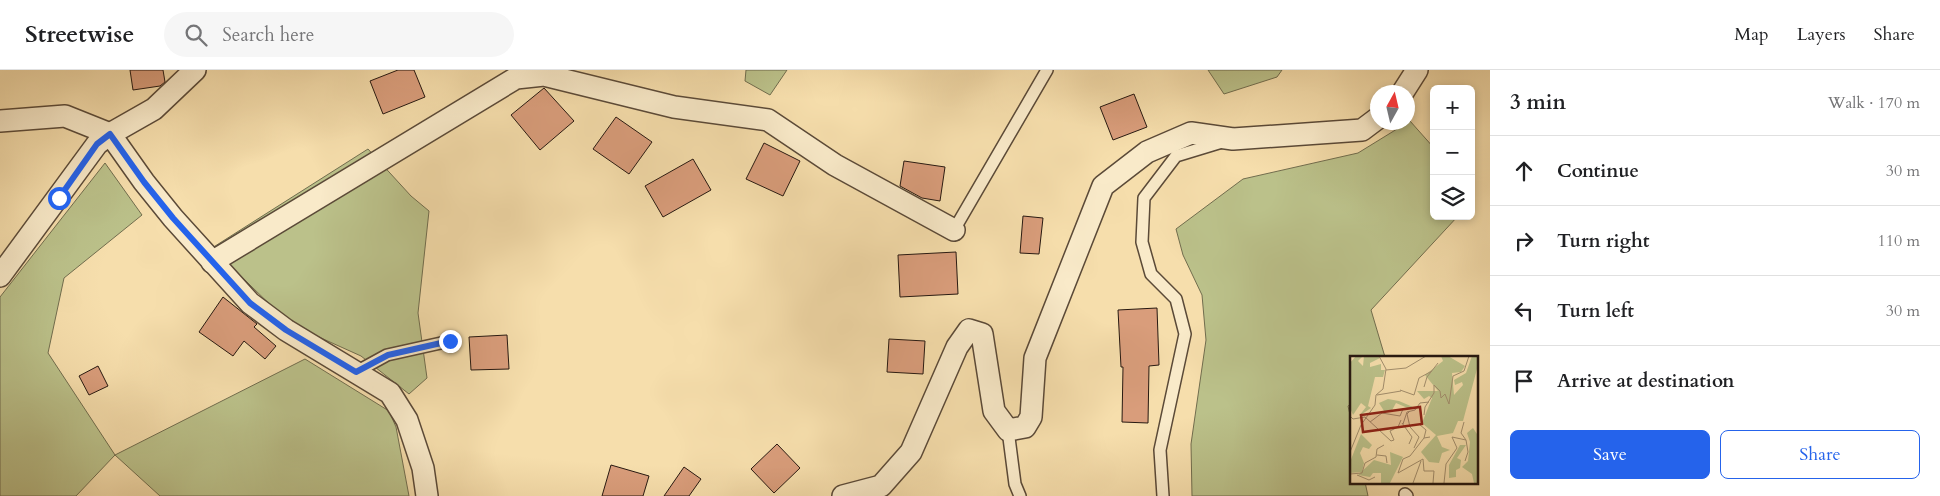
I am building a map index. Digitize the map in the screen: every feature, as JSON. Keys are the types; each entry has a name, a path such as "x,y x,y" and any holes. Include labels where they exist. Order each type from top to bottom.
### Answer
{"street":[{"path":"0,276 97,144 110,134 154,109 195,70"},
{"path":"1407,85 1417,70"},
{"path":"212,262 516,78 544,75 674,107 768,120 835,165 954,230"},
{"path":"0,121 65,116 110,134 144,182 212,262 250,303 286,330 390,393 407,420 423,468 427,496"},
{"path":"843,496 880,491 911,452 957,347 969,330 982,334 994,411 1008,430 1025,427 1031,416 1035,358 1103,186 1147,152 1191,133 1233,139 1362,130 1370,124"}],"lane":[{"path":"954,230 1047,70"},
{"path":"1163,496 1160,450 1185,334 1176,299 1152,274 1142,242 1144,198 1176,156 1233,139"},
{"path":"356,372 388,355 450,341"},
{"path":"1008,430 1015,484 1020,496"}],"green space":[{"path":"746,70 787,70 770,95 745,81"},
{"path":"1208,70 1282,70 1277,77 1224,94"},
{"path":"1415,127 1430,144 1430,220 1454,220 1371,310 1385,356 1350,356 1350,405 1348,406 1350,415 1350,484 1365,484 1368,496 1192,496 1191,444 1206,340 1202,295 1183,255 1176,229 1243,179 1358,153 1395,130 1415,130"},
{"path":"368,149 411,196 429,211 418,313 427,378 409,394 361,356 290,324 212,248"},
{"path":"105,163 142,215 64,278 48,353 115,455 76,496 0,496 0,297"},
{"path":"305,359 389,411 396,427 409,496 160,496 115,455"}],"building":[{"path":"130,70 163,70 165,82 160,86 133,90"},
{"path":"398,70 414,70 425,97 383,114 370,81"},
{"path":"544,88 574,121 540,150 511,115"},
{"path":"1134,94 1147,127 1113,140 1100,107"},
{"path":"616,117 652,142 629,174 593,149"},
{"path":"764,143 800,161 783,196 746,179"},
{"path":"693,159 711,190 663,217 645,186"},
{"path":"904,161 945,167 940,201 922,198 900,186"},
{"path":"1023,216 1043,218 1039,254 1020,253"},
{"path":"956,252 958,294 900,297 898,255"},
{"path":"223,297 257,324 254,327 276,346 265,359 244,341 233,356 199,332"},
{"path":"1157,308 1159,365 1149,366 1148,423 1122,422 1123,367 1121,367 1118,310"},
{"path":"507,335 509,369 471,370 469,337"},
{"path":"889,339 925,341 923,374 887,372"},
{"path":"98,366 108,386 89,395 79,376"},
{"path":"777,444 800,468 774,493 751,469"},
{"path":"611,465 649,476 643,496 602,496"},
{"path":"684,467 701,479 689,496 664,496"}],"route":[{"path":"59,198 97,144 110,134 144,182 191,240 250,303 286,330 356,372 388,355 450,341"}]}
